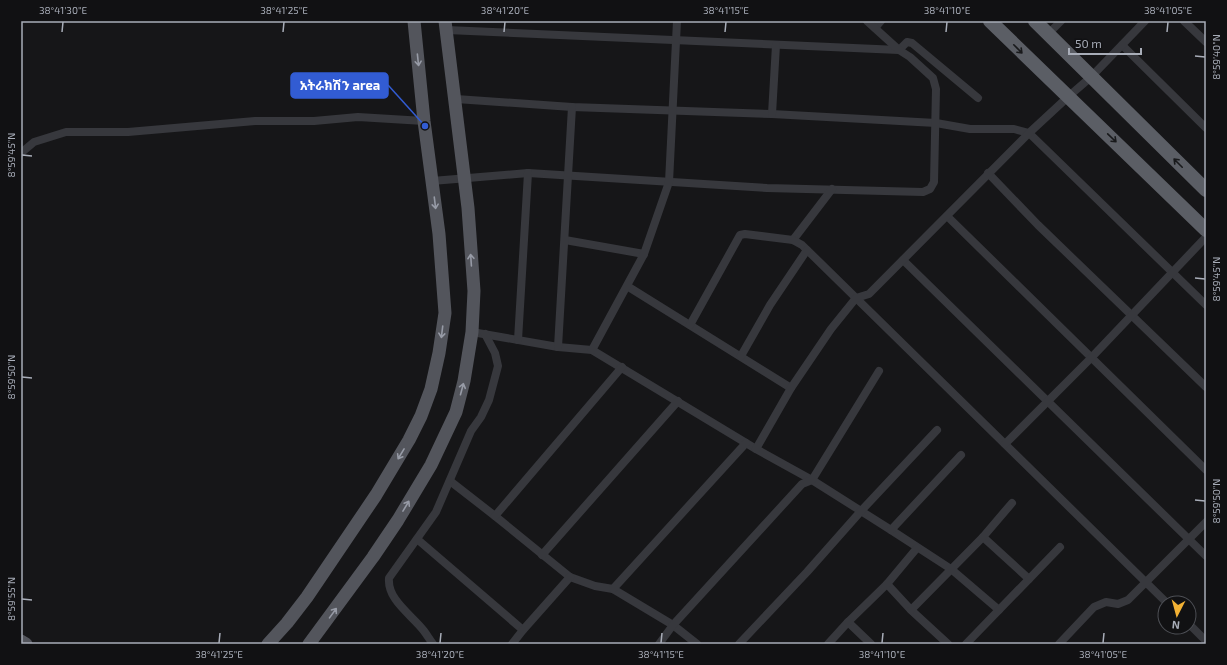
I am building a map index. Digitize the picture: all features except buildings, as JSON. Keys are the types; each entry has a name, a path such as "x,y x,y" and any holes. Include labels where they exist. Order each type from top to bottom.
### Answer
{"highway":[{"path":"990,21 1206,230"},
{"path":"1035,21 1206,190"}],"main road":[{"path":"268,644 288,623 307,597 376,495 409,440 421,416 431,389 440,353 445,314 442,274 414,21"},
{"path":"309,644 373,557 398,520 431,465 456,412 464,381 472,332 474,291 465,179 446,26"},
{"path":"21,641 26,644"}],"street":[{"path":"592,350 644,254 669,182 676,21"},
{"path":"432,181 528,173 767,188 923,192 930,190 934,182 936,123 936,89 933,78 867,21"},
{"path":"875,28 882,21"},
{"path":"1048,34 1061,21"},
{"path":"756,449 791,388 831,329 856,298 869,294 988,173 1029,133 1091,77 1145,21"},
{"path":"1184,21 1206,42"},
{"path":"446,26 676,40 899,50 907,42 912,43 978,98"},
{"path":"772,114 776,45"},
{"path":"1122,45 1206,128"},
{"path":"456,99 572,107 772,114 936,123 970,129 1014,129 1029,133 1206,305"},
{"path":"558,346 572,107"},
{"path":"21,153 34,142 66,132 128,132 255,121 314,120 358,117 424,121"},
{"path":"518,340 528,173"},
{"path":"988,173 1038,225 1206,387"},
{"path":"793,240 832,189"},
{"path":"947,216 1206,470"},
{"path":"690,324 740,235 745,234 793,240 807,250 1159,595"},
{"path":"1005,444 1091,358 1206,237"},
{"path":"565,240 644,254"},
{"path":"742,356 770,305 807,250"},
{"path":"903,260 1206,556"},
{"path":"627,286 742,356 791,388"},
{"path":"472,332 592,350 756,449 812,480 891,530 951,569 999,610"},
{"path":"433,644 424,631 405,611 391,593 388,586 389,578 436,512 471,431 481,417 489,400 498,366 496,353 485,334"},
{"path":"495,516 622,368"},
{"path":"659,644 673,625 802,484 812,480 879,371"},
{"path":"542,555 678,401"},
{"path":"738,644 807,572 861,511 937,430"},
{"path":"613,589 746,443"},
{"path":"891,530 961,455"},
{"path":"450,482 495,516 570,577 595,586 613,589 673,625 697,644"},
{"path":"911,610 983,537 1012,503"},
{"path":"1060,644 1094,607 1106,602 1118,604 1128,600 1206,522"},
{"path":"983,537 1029,579"},
{"path":"417,539 523,630"},
{"path":"969,643 1060,547"},
{"path":"828,644 887,584 917,548"},
{"path":"512,644 570,577"},
{"path":"887,584 911,610 948,644"},
{"path":"848,622 871,644"},
{"path":"1197,632 1206,641"}],"place":[{"name":"አትራክሽን area","path":"425,126"}]}
